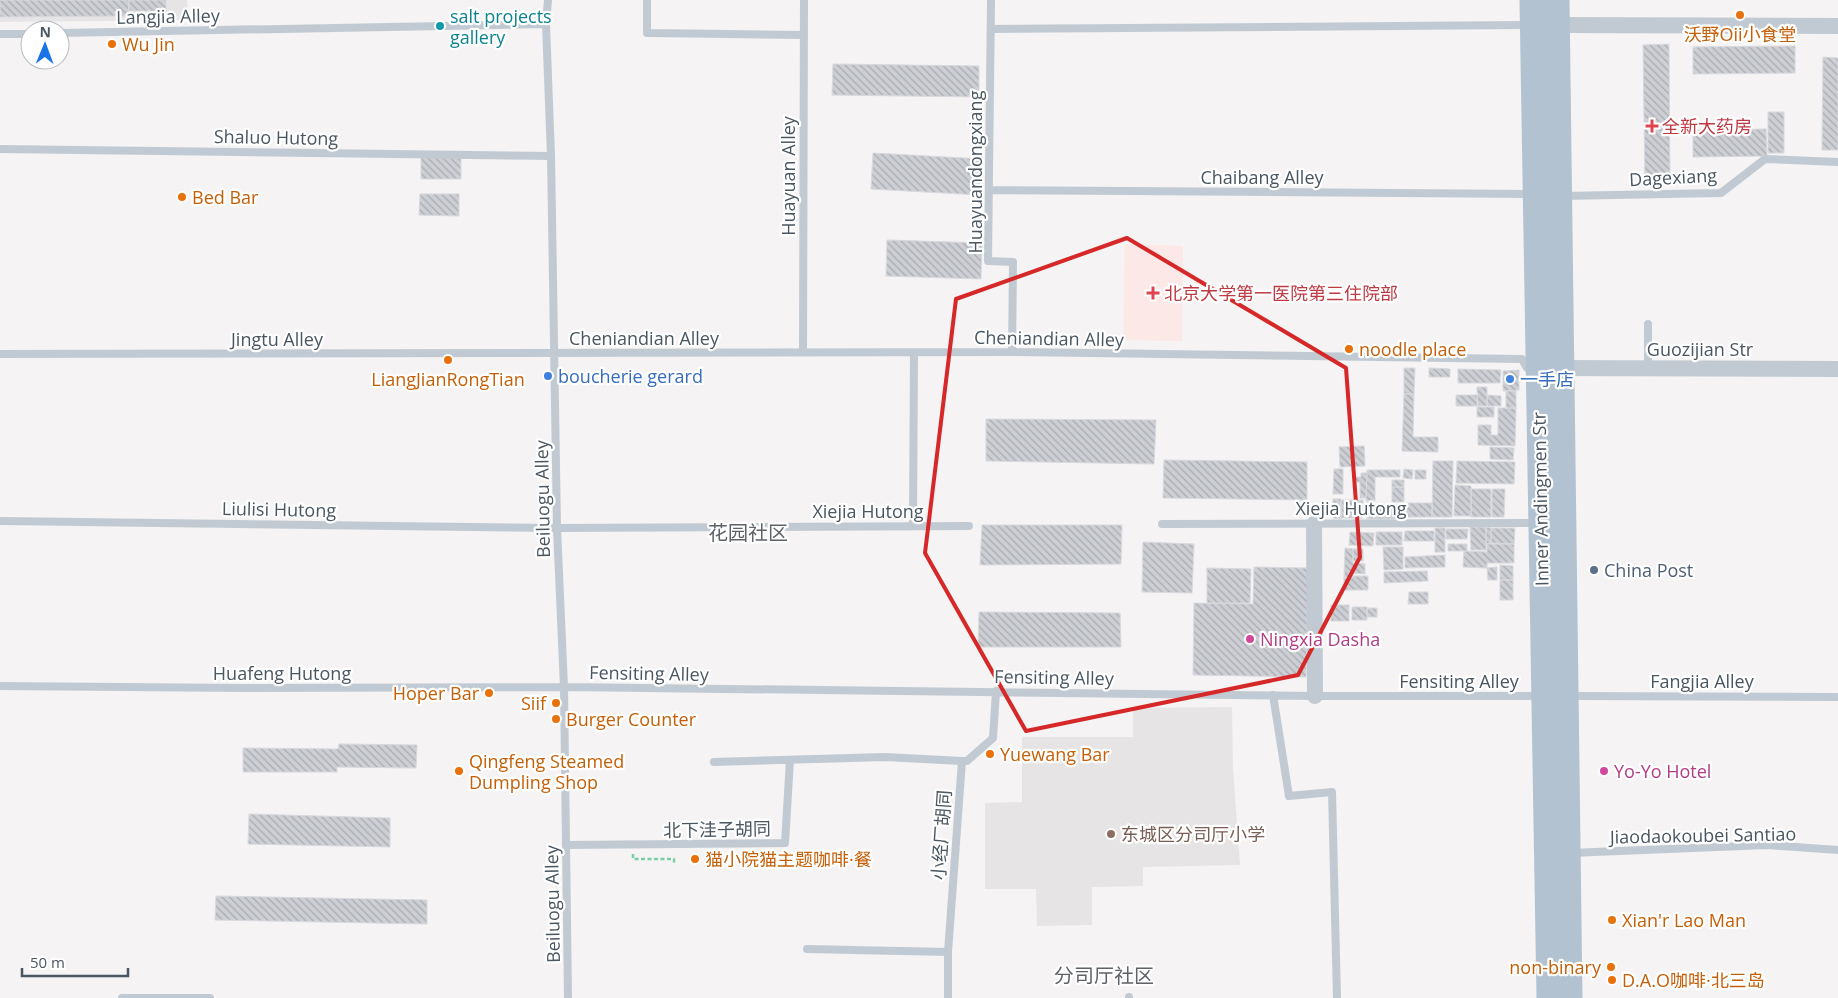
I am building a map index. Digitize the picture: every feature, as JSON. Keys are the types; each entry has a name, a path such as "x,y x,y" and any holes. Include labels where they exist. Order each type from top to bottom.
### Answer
{"main road":[{"name":"Inner Andingmen Str","path":"1532,0 1548,195"},
{"name":"Inner Andingmen Str","path":"1548,998 1555,696 1548,195 1558,25 1557,0"},
{"name":"Inner Andingmen Str","path":"1550,368 1541,523 1568,853 1570,998"}],"street":[{"path":"1558,25 1838,26"},
{"name":"Guozijian Str","path":"1550,368 1838,369"},
{"path":"1314,524 1315,696"}],"lane":[{"name":"Beiluogu Alley","path":"548,0 546,24 551,156 557,528 564,687 568,998"},
{"path":"647,0 647,33 804,35"},
{"name":"Huayuan Alley","path":"803,352 804,0"},
{"name":"Huayuandongxiang","path":"991,0 988,261 1013,262 1012,352"},
{"name":"Langjia Alley","path":"70,33 546,24"},
{"path":"991,29 1533,24"},
{"path":"0,34 20,34"},
{"name":"Shaluo Hutong","path":"0,149 551,156"},
{"name":"Dagexiang","path":"1548,195 1721,193 1765,159 1838,162"},
{"name":"Chaibang Alley","path":"989,190 1548,195"},
{"path":"1648,324 1648,368"},
{"path":"913,526 914,352"},
{"name":"Cheniandian Alley","path":"555,353 1012,352 1522,359 1527,368 1550,368"},
{"name":"Jingtu Alley","path":"0,354 555,353"},
{"name":"Liulisi Hutong","path":"0,521 557,528"},
{"name":"Xiejia Hutong","path":"1162,524 1541,523"},
{"name":"Xiejia Hutong","path":"557,528 969,526"},
{"name":"Huafeng Hutong","path":"0,686 243,688 564,687"},
{"name":"Fensiting Alley","path":"564,687 1315,696 1555,696"},
{"path":"714,762 885,757 967,761 993,738 996,691"},
{"path":"1273,695 1289,796 1332,792 1338,998"},
{"name":"Fangjia Alley","path":"1555,696 1838,697"},
{"name":"北下洼子胡同","path":"566,845 785,843 790,760"},
{"name":"小经厂胡同","path":"948,998 948,952 962,761"},
{"name":"Jiaodaokoubei Santiao","path":"1568,853 1767,846 1838,850"},
{"path":"807,949 948,952"},
{"path":"122,998 210,998"}],"path":[{"path":"633,845 633,859 674,859 674,863"}],"highlighted area":[{"path":"1127,238 1346,368 1360,557 1298,675 1026,731 925,553 956,299"}],"shaded area":[{"path":"0,0 187,0 188,20 20,20 20,22 0,22"},
{"name":"北京大学第一医院第三住院部","path":"1125,244 1183,246 1182,341 1123,340"},
{"name":"东城区分司厅小学","path":"1232,707 1233,768 1240,865 1143,867 1143,886 1092,887 1092,925 1037,926 1036,889 985,889 985,803 1022,802 1022,737 1133,737 1133,708"}],"building":[{"path":"0,0 129,0 128,16 0,17"},
{"path":"129,0 166,0 166,11 129,11"},
{"path":"1669,44 1670,184 1645,185 1643,45"},
{"path":"1795,46 1795,73 1693,74 1693,47"},
{"path":"1823,57 1838,58 1838,150 1822,150"},
{"path":"833,64 979,66 979,97 832,95"},
{"path":"1768,112 1784,112 1784,153 1768,153"},
{"path":"1766,129 1767,156 1693,157 1693,130"},
{"path":"873,153 982,159 980,195 871,189"},
{"path":"421,157 461,158 461,179 421,179"},
{"path":"420,194 459,194 459,216 419,215"},
{"path":"887,240 982,243 981,279 886,276"},
{"path":"1404,368 1415,368 1414,394 1404,394"},
{"path":"1429,368 1450,369 1450,377 1429,377"},
{"path":"1458,369 1501,370 1500,383 1458,383"},
{"path":"1519,370 1519,390 1503,391 1503,371"},
{"path":"1477,387 1487,387 1487,406 1478,406"},
{"path":"1506,391 1516,391 1516,408 1506,408"},
{"path":"1404,394 1414,394 1413,437 1438,437 1438,452 1402,451"},
{"path":"1456,395 1477,395 1477,406 1456,406"},
{"path":"1487,395 1501,396 1501,406 1487,406"},
{"path":"1477,407 1494,407 1494,417 1477,417"},
{"path":"1498,408 1516,408 1515,446 1478,445 1478,425 1491,425 1491,435 1498,435"},
{"path":"986,419 1156,420 1154,464 986,461"},
{"path":"1364,446 1365,466 1340,467 1339,447"},
{"path":"1490,447 1514,448 1513,460 1490,459"},
{"path":"1164,460 1307,462 1307,500 1163,498"},
{"path":"1433,461 1453,461 1452,517 1432,517"},
{"path":"1457,461 1515,462 1514,484 1456,483"},
{"path":"1334,469 1343,469 1343,494 1333,494"},
{"path":"1404,469 1413,470 1412,479 1403,478"},
{"path":"1367,470 1400,470 1400,477 1375,477 1375,501 1366,501"},
{"path":"1415,470 1426,470 1426,479 1415,479"},
{"path":"1361,473 1367,473 1366,498 1360,498 1360,482 1354,482 1354,477 1361,477"},
{"path":"1392,480 1404,480 1404,487 1392,487"},
{"path":"1455,485 1471,486 1471,516 1454,516"},
{"path":"1392,487 1404,487 1404,502 1392,502"},
{"path":"1471,489 1491,489 1491,517 1471,517"},
{"path":"1492,489 1505,489 1504,517 1492,517"},
{"path":"1333,499 1341,499 1341,519 1333,518"},
{"path":"1341,500 1363,500 1363,518 1341,518"},
{"path":"1367,502 1374,503 1374,519 1367,519"},
{"path":"1406,503 1432,503 1432,517 1407,517"},
{"path":"1374,505 1401,507 1400,519 1374,519"},
{"path":"1401,507 1406,507 1406,519 1400,519"},
{"path":"982,525 1122,525 1121,564 980,565"},
{"path":"1470,527 1486,527 1486,550 1471,550"},
{"path":"1486,527 1491,528 1491,543 1486,544"},
{"path":"1435,528 1445,528 1445,552 1435,552"},
{"path":"1491,528 1515,528 1514,544 1491,543"},
{"path":"1446,529 1468,529 1467,539 1446,539"},
{"path":"1405,531 1434,531 1434,541 1404,541"},
{"path":"1350,532 1374,533 1373,546 1349,545"},
{"path":"1376,532 1402,532 1402,545 1376,545"},
{"path":"1143,542 1194,544 1192,593 1142,592"},
{"path":"1448,544 1467,544 1467,551 1448,551"},
{"path":"1487,544 1514,544 1514,563 1487,563 1487,568 1463,567 1464,551 1487,552"},
{"path":"1383,547 1403,547 1403,569 1384,570"},
{"path":"1345,548 1353,549 1353,563 1365,564 1365,574 1352,573 1352,578 1344,578"},
{"path":"1353,549 1363,549 1363,561 1353,561"},
{"path":"1445,555 1445,567 1405,568 1405,557"},
{"path":"1500,565 1513,566 1513,580 1500,580"},
{"name":"Ningxia Dasha","path":"1254,567 1308,568 1306,677 1193,675 1194,603 1253,604"},
{"path":"1497,567 1497,580 1488,580 1487,568"},
{"path":"1207,568 1251,569 1250,603 1207,603"},
{"path":"1427,571 1428,581 1384,583 1384,572"},
{"path":"1352,576 1368,576 1368,590 1344,590 1344,578 1352,578"},
{"path":"1500,580 1513,580 1513,600 1500,600"},
{"path":"1409,592 1428,592 1428,604 1408,604"},
{"path":"1331,605 1349,605 1349,621 1331,621"},
{"path":"1352,607 1367,607 1367,620 1352,620"},
{"path":"1367,608 1377,608 1377,617 1367,617"},
{"path":"979,612 1120,613 1121,647 978,647"},
{"path":"339,744 417,745 416,768 337,767 337,772 243,772 243,748 338,749"},
{"path":"249,814 390,818 390,847 248,844"},
{"path":"216,896 427,900 427,924 215,920"}],"place":[{"name":"沃野Oii小食堂","path":"1740,15"},
{"name":"salt projects gallery","path":"440,26"},
{"name":"Wu Jin","path":"112,44"},
{"name":"全新大药房","path":"1652,126"},
{"name":"Bed Bar","path":"182,197"},
{"name":"北京大学第一医院第三住院部","path":"1153,293"},
{"name":"noodle place","path":"1349,349"},
{"name":"LiangJianRongTian","path":"448,360"},
{"name":"boucherie gerard","path":"548,376"},
{"name":"一手店","path":"1510,379"},
{"name":"China Post","path":"1594,570"},
{"name":"Ningxia Dasha","path":"1250,639"},
{"name":"Hoper Bar","path":"489,693"},
{"name":"Siif","path":"556,703"},
{"name":"Burger Counter","path":"556,719"},
{"name":"Yuewang Bar","path":"990,754"},
{"name":"Qingfeng Steamed Dumpling Shop","path":"459,771"},
{"name":"Yo-Yo Hotel","path":"1604,771"},
{"name":"东城区分司厅小学","path":"1111,834"},
{"name":"猫小院猫主题咖啡·餐","path":"695,859"},
{"name":"Xian'r Lao Man","path":"1612,920"},
{"name":"non-binary","path":"1611,967"},
{"name":"D.A.O咖啡·北三岛","path":"1612,980"}],"district":[{"name":"花园社区","path":"748,532"},
{"name":"分司厅社区","path":"1104,975"}]}
